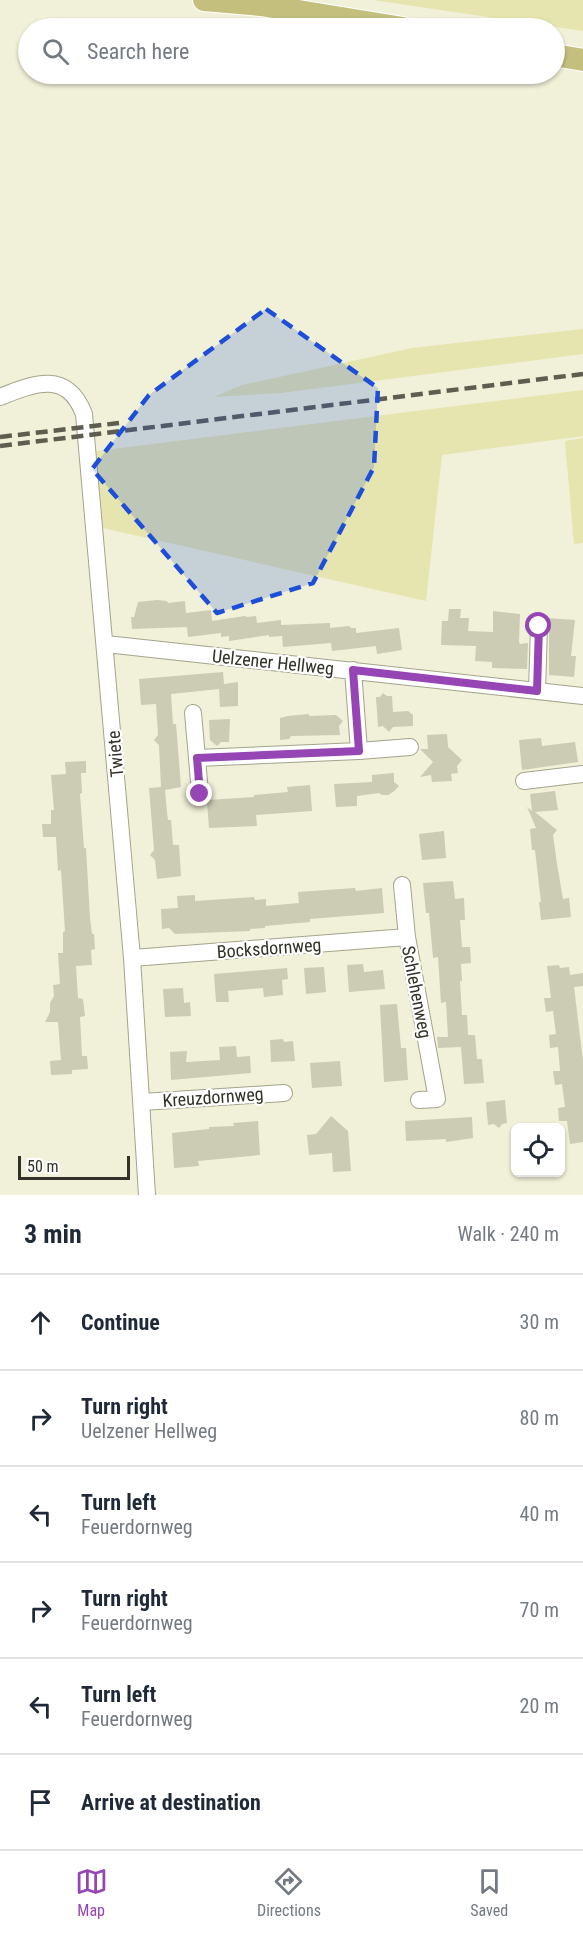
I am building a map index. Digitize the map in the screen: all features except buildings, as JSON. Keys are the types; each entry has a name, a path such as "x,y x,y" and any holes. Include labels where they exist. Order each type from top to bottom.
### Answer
{"main road":[{"path":"204,0 262,2 349,18"},
{"path":"565,57 583,60"}],"street":[{"name":"Twiete","path":"0,397 44,382 56,384 74,395 84,414 132,958 147,1195"},
{"path":"537,691 539,626"},
{"name":"Uelzener Hellweg","path":"106,644 583,696"},
{"path":"353,670 359,751"},
{"path":"193,713 200,794"},
{"path":"197,758 410,747"},
{"path":"524,781 583,774"},
{"name":"Schlehenweg","path":"402,885 407,937 444,1098 419,1100"},
{"name":"Bocksdornweg","path":"132,958 407,937"},
{"name":"Kreuzdornweg","path":"142,1102 284,1093"}],"highlighted area":[{"path":"266,309 378,388 374,467 313,583 217,613 92,469 149,395"}],"shaded area":[{"path":"373,0 583,0 583,31 565,28 565,18 495,18"},
{"path":"583,329 583,354 281,393 214,397 242,385 412,348"},
{"path":"583,390 583,436 442,455 426,601 94,526 89,452"},
{"path":"583,438 583,543 574,544 565,441"}],"railway":[{"path":"0,446 583,374"},
{"path":"0,437 119,423"}],"route":[{"path":"200,794 197,758 359,751 353,670 537,691 539,626"}]}
